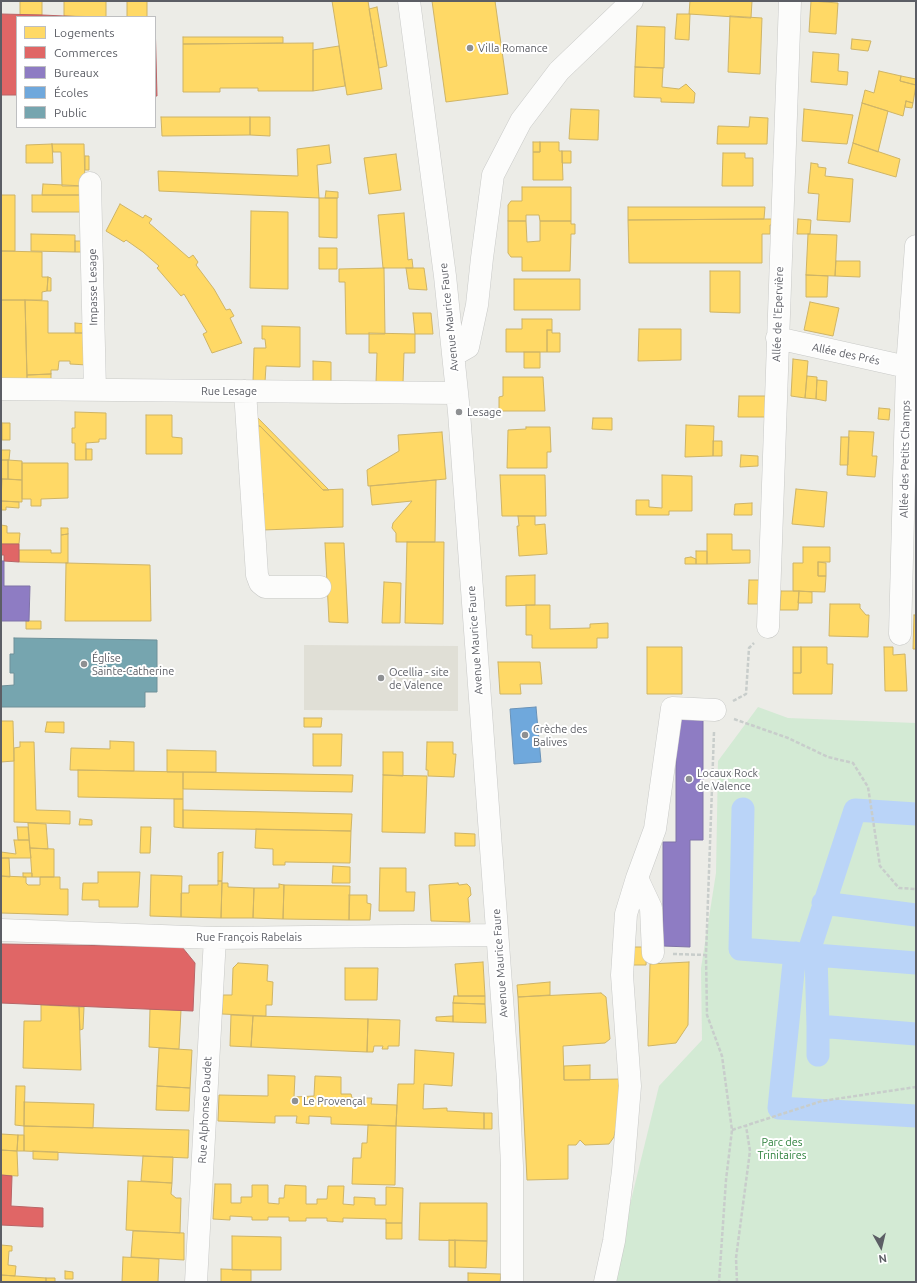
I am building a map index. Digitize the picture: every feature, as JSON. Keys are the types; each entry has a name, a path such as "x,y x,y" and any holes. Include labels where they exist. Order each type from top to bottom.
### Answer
{"street":[{"name":"Avenue Maurice Faure","path":"409,1 454,355 497,935 512,1166 512,1282"},
{"path":"454,355 468,347 477,305 493,175 521,121 559,71 632,1"},
{"name":"Allée de l'Epervière","path":"768,628 790,1"},
{"name":"Impasse Lesage","path":"90,183 95,390"},
{"name":"Allée des Petits Champs","path":"900,634 909,600 911,368 916,246"},
{"path":"445,276 456,275 472,269 482,258"},
{"name":"Allée des Prés","path":"777,338 911,368"},
{"name":"Rue Lesage","path":"1,389 457,393"},
{"path":"245,391 257,575 260,583 266,587 320,587"},
{"path":"605,1282 614,1241 623,1171 630,1086 622,976 626,914 637,878 656,829 672,708 715,710"},
{"path":"637,878 651,908 653,954"},
{"name":"Rue François Rabelais","path":"1,930 215,938 497,935"},
{"name":"Rue Alphonse Daudet","path":"196,1282 215,938"}],"path":[{"path":"715,710 746,694 749,648 768,628"},
{"path":"715,710 740,721 788,738 828,757 853,763 868,787 880,866 898,888 916,888"},
{"path":"715,710 706,954 708,1015 722,1056 732,1130 726,1180 719,1282"},
{"path":"653,954 706,954"},
{"path":"732,1130 822,1102 916,1087"},
{"path":"737,1282 736,1258 750,1151 746,1126"}],"shaded area":[{"name":"Ocellia - site de Valence","path":"304,645 458,646 458,711 304,710"}],"green space":[{"name":"Parc des Trinitaires","path":"758,707 788,718 916,723 916,1282 611,1282 659,1086 702,1040 701,968 716,873 718,761"}],"building: Logements":[{"path":"20,1 42,1 42,15 20,15"},
{"path":"64,1 106,1 106,16 64,16"},
{"path":"127,1 147,1 147,16 127,16"},
{"path":"332,1 368,1 382,89 347,95"},
{"name":"Villa Romance","path":"432,1 495,1 508,94 446,102"},
{"path":"690,1 752,1 751,18 689,14"},
{"path":"811,1 838,3 836,34 809,32"},
{"path":"377,7 387,66 379,68 369,9"},
{"path":"677,14 690,14 689,40 675,39"},
{"path":"730,16 762,18 760,74 728,72"},
{"path":"637,26 665,27 664,68 635,67"},
{"path":"183,37 283,37 283,43 183,44"},
{"path":"852,39 871,41 868,51 851,49"},
{"path":"313,43 313,91 258,91 258,88 220,88 220,92 183,92 183,44"},
{"path":"339,46 345,86 313,91 313,50"},
{"path":"813,52 839,54 838,71 848,72 847,85 811,82"},
{"path":"635,67 663,68 662,87 679,89 686,84 695,93 694,103 661,102 661,98 634,97"},
{"path":"879,71 901,76 900,81 916,85 913,103 906,101 903,116 862,103 865,90 874,93"},
{"path":"901,76 916,79 916,85 900,81"},
{"path":"906,101 913,103 912,108 905,107"},
{"path":"862,103 888,111 878,152 853,143"},
{"path":"571,109 599,110 598,140 569,139"},
{"path":"804,109 853,115 847,144 802,141"},
{"path":"161,117 250,117 250,135 162,136"},
{"path":"250,117 270,117 270,136 250,135"},
{"path":"750,117 768,118 767,144 717,144 718,126 749,127"},
{"path":"533,142 540,142 540,152 533,152"},
{"path":"540,142 559,142 559,151 562,151 563,180 533,180 533,152 540,152"},
{"path":"853,143 900,159 896,177 848,163"},
{"path":"52,144 53,163 26,163 26,145"},
{"path":"52,144 84,144 85,186 62,186 61,152 53,152"},
{"path":"329,145 331,163 317,165 319,198 159,191 158,171 298,176 297,149"},
{"path":"562,151 571,151 571,163 562,163"},
{"path":"723,153 745,153 745,158 753,158 753,186 722,186"},
{"path":"396,154 401,190 369,194 364,158"},
{"path":"85,156 89,156 89,170 85,170"},
{"path":"811,163 818,164 818,167 826,168 825,176 853,179 850,222 817,220 819,194 808,193"},
{"path":"43,184 85,186 85,195 42,195"},
{"path":"522,187 571,187 571,221 540,221 539,215 526,215 526,221 508,221 508,205 511,201 522,201"},
{"path":"326,191 338,192 338,198 325,198"},
{"path":"1,195 15,195 15,251 1,251"},
{"path":"32,195 85,195 85,212 32,212"},
{"path":"319,198 337,198 337,238 319,237"},
{"path":"120,204 143,218 145,215 152,219 149,223 189,258 193,255 198,262 196,265 214,289 226,310 230,309 234,316 230,318 242,343 212,353 203,334 207,332 184,294 181,296 157,268 159,266 143,252 126,240 124,242 106,231"},
{"path":"628,207 765,207 764,219 628,220"},
{"path":"251,211 288,212 288,289 250,288"},
{"path":"404,213 408,260 412,259 413,268 383,268 378,215"},
{"path":"773,219 773,225 770,225 770,234 762,234 762,263 629,263 628,220"},
{"path":"798,219 811,220 810,234 797,234"},
{"path":"508,221 526,221 527,242 540,241 540,221 571,221 571,224 575,224 575,234 571,234 570,271 522,271 522,257 511,257 508,253"},
{"path":"31,234 75,235 75,252 31,251"},
{"path":"808,234 837,235 835,276 806,275"},
{"path":"75,241 86,241 86,252 75,252"},
{"path":"319,248 337,248 337,269 319,269"},
{"path":"1,251 42,252 42,277 48,277 47,291 42,292 42,300 1,300"},
{"path":"836,261 860,261 860,277 835,276"},
{"path":"384,268 385,334 346,334 345,282 339,282 339,269"},
{"path":"406,268 424,268 427,290 409,289"},
{"path":"710,271 740,271 740,313 710,312"},
{"path":"806,275 828,276 827,297 806,297"},
{"path":"48,277 51,278 51,291 47,291"},
{"path":"514,279 580,279 580,310 514,310"},
{"path":"1,300 25,300 27,380 1,380"},
{"path":"25,300 48,301 48,333 87,333 87,365 70,364 70,361 59,361 58,370 51,370 51,374 27,375"},
{"path":"810,302 839,308 833,336 804,330"},
{"path":"413,313 431,313 433,334 415,334"},
{"path":"522,319 552,319 552,330 547,330 547,352 506,352 506,329 522,329"},
{"path":"75,323 87,324 87,333 75,333"},
{"path":"262,326 300,327 300,367 266,366 265,382 253,382 254,348 266,348 265,339 262,339"},
{"path":"639,329 681,329 681,360 638,361"},
{"path":"547,330 552,330 552,333 560,333 560,352 547,352"},
{"path":"369,333 415,334 415,353 404,353 403,383 376,383 377,353 369,353"},
{"path":"524,352 540,352 540,368 524,368"},
{"path":"793,359 808,361 805,398 791,396"},
{"path":"313,361 331,362 331,382 313,382"},
{"path":"51,374 51,380 27,380 27,375"},
{"path":"807,376 817,377 816,399 805,398"},
{"path":"503,377 543,377 545,411 499,411 499,397 503,396"},
{"path":"817,380 827,381 826,401 816,399"},
{"path":"739,396 767,396 766,417 738,417"},
{"path":"879,408 890,409 889,420 878,419"},
{"path":"75,412 106,413 106,439 99,439 99,442 86,443 86,460 75,460 75,443 72,443 72,428 75,428"},
{"path":"146,415 172,415 172,437 182,438 182,454 146,454"},
{"path":"255,415 329,490 323,490 260,426 255,426"},
{"path":"593,418 612,418 612,430 592,429"},
{"path":"2,423 10,423 10,440 2,440"},
{"path":"686,425 714,426 713,456 685,457"},
{"path":"255,426 260,426 323,490 343,489 343,527 263,530 263,493 258,493"},
{"path":"526,427 550,427 551,452 547,452 547,468 507,468 508,430 526,429"},
{"path":"849,431 874,432 872,456 877,456 875,477 847,475"},
{"path":"442,432 446,479 368,486 367,470 399,451 398,435"},
{"path":"841,437 849,437 848,465 840,465"},
{"path":"713,441 722,441 722,456 713,456"},
{"path":"86,449 92,449 92,460 86,460"},
{"path":"1,450 10,450 9,460 1,460"},
{"path":"741,455 758,456 758,466 740,467"},
{"path":"1,460 8,460 8,479 1,479"},
{"path":"8,460 22,461 22,480 8,479"},
{"path":"22,463 68,463 68,498 41,499 41,506 31,506 31,499 22,499"},
{"path":"500,475 545,475 546,516 502,516"},
{"path":"662,475 692,476 692,511 669,511 669,515 636,515 636,500 649,500 649,507 662,508"},
{"path":"2,479 22,480 22,502 1,501"},
{"path":"436,480 435,542 396,542 396,533 392,528 393,523 412,501 372,505 370,486"},
{"path":"796,489 827,492 824,527 792,524"},
{"path":"1,501 19,502 19,508 6,507 6,510 1,510"},
{"path":"752,503 752,515 734,515 735,504"},
{"path":"518,516 535,516 535,525 545,524 547,554 519,556 517,526 519,526"},
{"path":"1,525 7,526 7,533 20,533 19,544 1,544"},
{"path":"61,528 68,528 68,534 61,535"},
{"path":"68,534 68,563 19,562 19,550 51,550 51,553 61,553 61,535"},
{"path":"707,534 732,534 732,550 750,550 750,563 707,564"},
{"path":"407,542 444,542 443,624 405,623"},
{"path":"325,543 344,543 348,623 329,622"},
{"path":"803,547 830,547 830,562 818,562 818,576 826,576 825,592 793,591 793,563 803,563"},
{"path":"696,551 707,551 707,564 696,564"},
{"path":"691,557 696,559 696,564 685,564 685,558"},
{"path":"818,562 826,563 826,576 818,576"},
{"path":"66,563 150,565 151,621 65,621"},
{"path":"535,575 535,605 506,606 506,576"},
{"path":"749,580 760,580 759,604 748,604"},
{"path":"384,582 401,583 400,623 382,623"},
{"path":"781,591 799,591 798,610 780,610"},
{"path":"799,591 812,592 812,603 798,603"},
{"path":"830,604 860,604 860,608 866,615 869,615 868,637 829,636"},
{"path":"526,605 550,605 550,629 590,628 590,624 608,623 608,638 597,638 597,648 532,648 532,635 526,635"},
{"path":"914,615 916,615 916,649 913,649"},
{"path":"26,621 41,621 41,629 26,629"},
{"path":"647,647 682,647 682,694 647,694"},
{"path":"793,647 801,647 801,673 793,673"},
{"path":"801,647 827,647 827,664 833,664 832,694 793,694 793,673 801,673"},
{"path":"884,647 893,647 893,655 905,654 907,691 885,691"},
{"path":"498,662 540,662 542,684 520,684 521,694 500,694"},
{"path":"304,718 322,718 321,727 304,727"},
{"path":"1,721 13,721 14,761 1,762"},
{"path":"47,722 64,722 64,733 45,732"},
{"path":"313,734 342,734 341,766 313,766"},
{"path":"110,741 134,742 134,771 70,770 71,748 110,749"},
{"path":"20,742 34,742 36,810 70,811 70,824 14,822 14,748 20,747"},
{"path":"427,742 453,742 453,754 456,754 454,777 428,776 428,770 426,770"},
{"path":"167,750 216,751 216,772 167,772"},
{"path":"383,752 403,752 403,776 383,775"},
{"path":"78,770 183,772 183,799 78,797"},
{"path":"183,772 353,775 352,792 183,789"},
{"path":"383,775 427,776 425,833 382,832"},
{"path":"174,799 183,799 183,828 174,827"},
{"path":"183,810 352,814 351,831 183,828"},
{"path":"80,819 92,820 92,825 79,825"},
{"path":"28,823 46,824 48,849 30,848"},
{"path":"17,827 28,827 29,840 18,840"},
{"path":"141,827 151,827 150,853 140,853"},
{"path":"256,829 351,831 350,863 285,862 285,865 273,865 273,849 255,848"},
{"path":"455,833 475,834 475,846 455,846"},
{"path":"14,840 29,840 31,858 1,858 1,852 16,854"},
{"path":"30,848 54,849 54,877 32,877"},
{"path":"223,852 222,881 218,881 218,853"},
{"path":"1,858 9,858 10,877 1,876"},
{"path":"333,866 350,867 350,883 332,883"},
{"path":"380,868 406,868 406,892 415,892 414,911 379,911"},
{"path":"98,872 140,872 138,907 99,907 99,900 82,900 83,883 98,883"},
{"path":"23,873 32,873 32,877 23,877"},
{"path":"151,875 182,876 181,917 150,916"},
{"path":"1,876 26,877 26,883 28,885 40,885 40,877 60,877 60,889 68,889 68,915 1,913"},
{"path":"218,881 222,881 221,918 181,917 181,893 189,893 189,885 218,885"},
{"path":"222,883 228,883 228,887 254,888 253,918 221,918"},
{"path":"458,883 459,885 467,884 470,887 471,895 468,898 470,922 431,921 429,885"},
{"path":"279,884 284,885 283,919 253,918 254,888 279,888"},
{"path":"284,885 350,886 349,920 283,919"},
{"path":"349,895 367,895 367,903 371,904 370,920 349,920"},
{"path":"633,947 647,947 646,965 632,965"},
{"path":"483,962 485,996 458,996 455,964"},
{"path":"689,962 688,1025 676,1043 648,1046 650,964"},
{"path":"238,963 268,965 267,981 273,982 272,1005 266,1005 266,1016 222,1014 223,995 232,995 233,968"},
{"path":"345,968 378,968 377,1000 345,1000"},
{"path":"550,982 550,995 518,997 517,985"},
{"path":"601,993 606,997 610,1039 605,1043 563,1046 564,1080 621,1079 625,1084 614,1137 609,1144 585,1145 580,1140 576,1145 568,1145 568,1179 527,1180 518,997"},
{"path":"454,996 485,996 485,1004 453,1003"},
{"path":"453,1003 485,1004 486,1023 453,1022"},
{"path":"41,1005 79,1007 81,1070 23,1068 24,1021 41,1021"},
{"path":"79,1007 84,1007 83,1029 80,1030"},
{"path":"150,1009 181,1010 179,1049 149,1047"},
{"path":"231,1015 253,1016 251,1047 230,1046"},
{"path":"253,1016 368,1019 367,1052 251,1047"},
{"path":"453,1016 453,1022 436,1021 436,1017"},
{"path":"368,1019 400,1020 399,1046 388,1046 388,1049 382,1049 383,1046 374,1046 373,1052 367,1052"},
{"path":"159,1048 192,1050 190,1088 157,1086"},
{"path":"415,1050 454,1053 452,1086 424,1084 423,1109 447,1108 447,1111 484,1113 484,1129 396,1126 398,1084 414,1084"},
{"path":"590,1065 590,1080 564,1080 564,1066"},
{"name":"Le Provençal","path":"268,1075 295,1076 294,1097 314,1096 315,1076 341,1077 341,1094 351,1094 352,1098 372,1098 371,1104 397,1105 396,1126 331,1124 331,1117 309,1116 309,1124 296,1123 297,1116 275,1116 275,1123 218,1121 219,1095 268,1096"},
{"path":"16,1086 25,1086 24,1126 15,1125"},
{"path":"157,1086 190,1088 189,1111 156,1110"},
{"path":"24,1102 94,1104 93,1128 24,1126"},
{"path":"484,1113 492,1113 492,1129 484,1129"},
{"path":"368,1125 396,1126 395,1185 352,1184 353,1158 361,1158 362,1143 367,1143"},
{"path":"24,1126 189,1130 188,1158 24,1151"},
{"path":"1,1134 18,1135 17,1151 1,1150"},
{"path":"18,1135 24,1135 24,1151 17,1151"},
{"path":"1,1150 17,1151 18,1176 1,1175"},
{"path":"33,1151 58,1152 58,1160 33,1159"},
{"path":"143,1156 173,1157 172,1183 141,1181"},
{"path":"128,1181 172,1183 171,1194 176,1198 181,1198 180,1233 126,1230"},
{"path":"215,1184 231,1184 231,1203 241,1203 241,1197 252,1197 252,1185 268,1185 268,1203 279,1204 279,1198 284,1198 285,1185 306,1186 306,1204 317,1204 317,1199 327,1199 328,1186 344,1186 343,1204 354,1205 354,1197 375,1198 375,1205 386,1205 386,1187 403,1188 402,1223 386,1223 386,1219 343,1218 343,1222 327,1221 327,1218 306,1218 306,1221 289,1221 289,1217 268,1217 268,1220 252,1220 252,1217 230,1216 230,1220 213,1219"},
{"path":"420,1203 487,1203 487,1241 419,1240"},
{"path":"386,1223 402,1223 402,1239 386,1239"},
{"path":"133,1231 184,1233 184,1260 131,1257"},
{"path":"232,1236 281,1237 281,1270 232,1270"},
{"path":"449,1240 455,1240 455,1267 449,1267"},
{"path":"455,1240 487,1241 486,1268 455,1267"},
{"path":"1,1245 12,1246 12,1251 9,1251 8,1265 16,1266 15,1276 1,1275"},
{"path":"123,1257 159,1259 158,1282 122,1282"},
{"path":"221,1269 251,1270 251,1282 221,1282"},
{"path":"65,1271 73,1272 73,1279 65,1279"},
{"path":"468,1273 501,1274 500,1282 468,1282"},
{"path":"1,1275 46,1278 46,1282 1,1282"},
{"path":"46,1278 55,1278 55,1282 46,1282"}],"building: Commerces":[{"path":"1,14 64,16 16,16 16,95 1,95"},
{"path":"156,58 157,96 156,96"},
{"path":"1,544 19,544 19,562 4,561 4,555 1,555"},
{"path":"1,944 182,947 195,963 193,1011 1,1003"},
{"path":"1,1175 12,1176 11,1206 43,1208 43,1227 1,1225"}],"building: Bureaux":[{"path":"1,561 4,561 4,586 30,586 29,621 1,621"},
{"name":"Locaux Rock de Valence","path":"676,718 703,718 703,840 690,840 690,947 663,946 663,842 676,842"}],"building: Écoles":[{"name":"Crèche des Balives","path":"536,707 541,762 514,764 510,709"}],"building: Public":[{"name":"Église Sainte-Catherine","path":"14,638 157,640 157,692 145,692 145,707 1,707 1,686 14,685 14,673 10,673 10,654 14,654"}],"waterway":[{"path":"743,809 740,949 916,963"},
{"path":"808,954 855,810 916,814"},
{"path":"823,903 916,915"},
{"path":"795,953 779,1108 916,1116"},
{"path":"816,954 818,1026 916,1034"},
{"path":"818,1026 818,1055"}],"place":[{"name":"Villa Romance","path":"470,48"},
{"name":"Lesage","path":"459,412"},
{"name":"Église Sainte-Catherine","path":"84,664"},
{"name":"Ocellia - site de Valence","path":"381,678"},
{"name":"Crèche des Balives","path":"525,735"},
{"name":"Locaux Rock de Valence","path":"689,779"},
{"name":"Le Provençal","path":"295,1101"}]}
